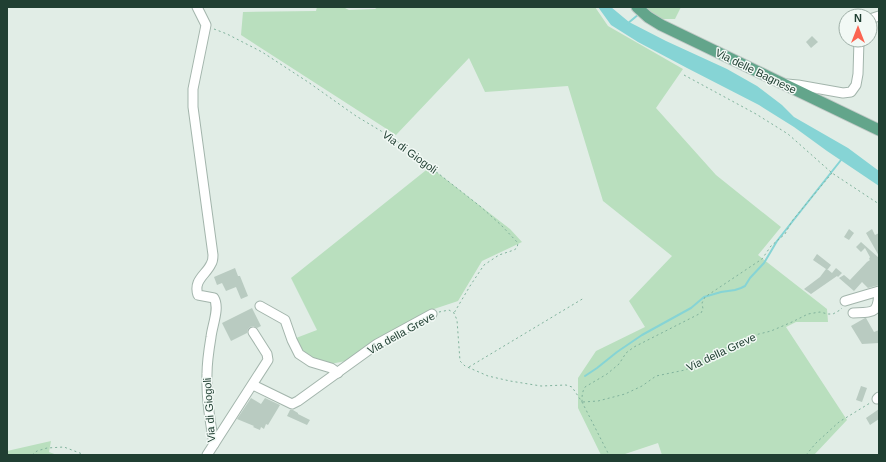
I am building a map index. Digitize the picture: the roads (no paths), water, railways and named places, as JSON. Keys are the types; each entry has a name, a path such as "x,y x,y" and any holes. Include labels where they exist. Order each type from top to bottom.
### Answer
{"main road":[{"name":"Via delle Bagnese","path":"637,7 661,25 879,130"}],"street":[{"name":"Via di Giogoli","path":"197,7 206,25 193,89 193,107 213,254 212,263 198,282 196,289 198,295 214,298 216,302 207,372 208,407 214,444 207,455"},
{"path":"784,84 843,93 851,92 856,85 858,74 859,48"},
{"path":"845,301 879,291 878,302 875,309 871,312 853,313"},
{"path":"260,306 285,320 299,354 311,362 331,368 338,373"},
{"name":"Via della Greve","path":"253,385 292,404 338,373 377,344 432,314"},
{"path":"214,444 268,360 267,354 253,332"}],"water":[{"path":"598,7 611,7 629,22 727,69 757,86 782,105 794,117 848,148 879,171 879,186 794,127 759,105 638,42 611,25"}],"waterway":[{"path":"627,24 639,14"},
{"path":"585,376 642,335 691,308 704,297 735,290 745,286 750,278 764,263 777,241 841,160"}]}
